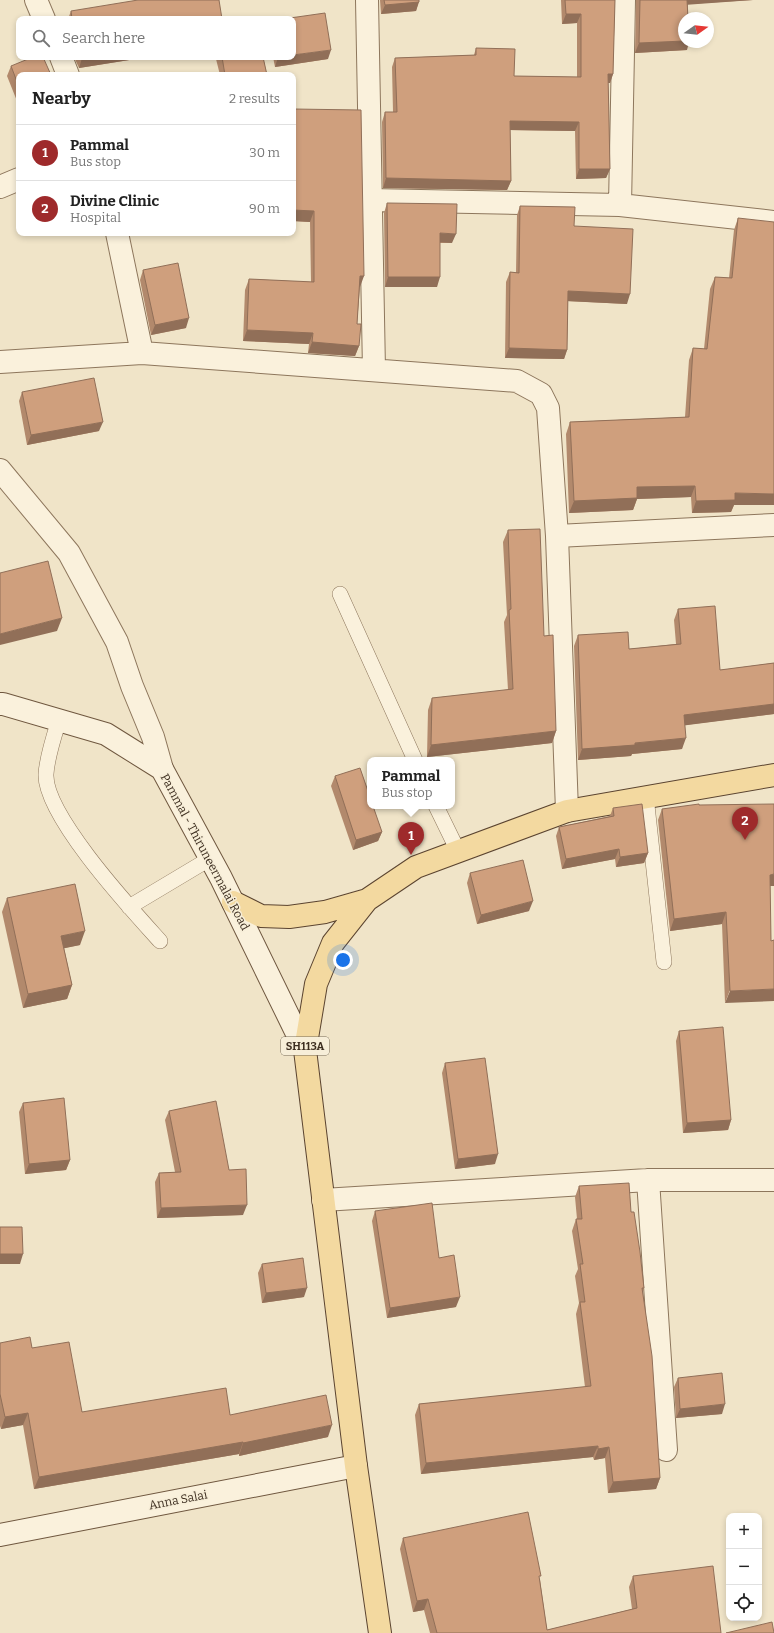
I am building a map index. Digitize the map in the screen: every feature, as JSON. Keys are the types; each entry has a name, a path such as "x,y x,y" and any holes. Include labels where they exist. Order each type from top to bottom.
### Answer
{"main road":[{"name":"SH113A","path":"380,1633 356,1466 304,1050 316,984 333,944 367,900 416,867 567,811 646,796 774,775"},
{"path":"233,902 261,916 289,917 325,912 367,900"}],"street":[{"path":"36,0 43,16"},
{"path":"367,0 374,370"},
{"path":"620,205 624,0"},
{"path":"62,60 67,72"},
{"path":"0,187 16,180"},
{"path":"370,200 620,205 774,222"},
{"path":"118,236 142,353"},
{"path":"0,362 142,353 517,381 541,394 548,408 557,536 567,811"},
{"path":"0,470 70,553 117,642 132,686 153,737 162,769"},
{"path":"557,536 774,524"},
{"name":"Pammal - Thiruneermalai Road","path":"0,704 106,734 162,769 211,858 304,1050"},
{"path":"648,1180 666,1450"},
{"path":"323,1200 648,1180 774,1180"},
{"name":"Anna Salai","path":"0,1535 356,1466"}],"lane":[{"path":"340,594 414,757"},
{"path":"59,720 46,774 48,791 54,805 108,882 160,941"},
{"path":"646,796 664,962"},
{"path":"437,809 458,851"},
{"path":"129,907 211,858"}],"building":[{"path":"138,0 219,0 222,16 72,16 71,11"},
{"path":"384,0 419,0 419,2 385,5"},
{"path":"565,0 615,0 613,74 608,74 610,169 579,169 579,122 510,121 511,181 386,178 385,112 397,112 395,58 476,55 476,48 515,49 514,76 581,77 581,14 566,14"},
{"path":"640,0 687,0 688,12 678,12 678,41 639,43"},
{"path":"325,13 331,50 296,55 296,17"},
{"path":"26,60 44,60 50,72 16,72 16,79 11,66"},
{"path":"222,60 264,60 266,72 224,72"},
{"path":"296,109 361,110 364,276 360,276 357,324 361,324 359,346 312,342 313,333 247,330 249,279 314,282 314,211 296,210"},
{"path":"387,203 457,204 456,234 440,233 440,277 388,277"},
{"path":"520,206 575,207 574,226 633,229 630,294 568,291 567,350 509,348 510,272 519,273"},
{"path":"738,218 774,222 774,494 735,493 735,500 696,501 695,486 637,487 637,498 574,501 570,422 689,417 693,348 707,349 715,277 732,278"},
{"path":"178,263 189,318 155,325 143,270"},
{"path":"94,378 103,422 31,435 22,392"},
{"path":"540,529 544,636 553,635 556,731 431,745 432,698 513,689 509,610 511,609 508,530"},
{"path":"48,561 62,618 0,634 0,573"},
{"path":"715,606 720,670 774,663 774,704 684,715 686,738 635,743 635,745 582,749 578,635 628,632 629,649 681,644 678,609"},
{"path":"360,768 367,788 367,809 374,809 382,832 356,840 335,776"},
{"path":"642,804 648,853 620,857 619,849 566,859 559,827 614,816 613,808"},
{"path":"699,804 774,804 774,874 770,875 771,941 774,940 774,989 730,991 726,912 674,919 662,809"},
{"path":"523,860 533,901 481,915 470,873"},
{"path":"75,884 85,931 61,936 72,985 28,994 7,898"},
{"path":"723,1027 731,1120 687,1123 679,1031"},
{"path":"485,1058 498,1154 458,1159 445,1063"},
{"path":"64,1098 70,1160 29,1164 23,1103"},
{"path":"216,1101 229,1170 246,1169 247,1205 161,1208 159,1173 181,1172 169,1111"},
{"path":"629,1183 631,1212 634,1212 640,1252 644,1288 642,1288 652,1356 660,1478 613,1482 609,1447 598,1449 598,1446 426,1463 419,1404 591,1386 580,1302 585,1302 580,1264 583,1264 576,1219 582,1219 579,1186"},
{"path":"432,1203 439,1258 454,1255 460,1297 390,1308 375,1211"},
{"path":"0,1227 22,1227 23,1254 0,1254"},
{"path":"303,1258 307,1288 266,1293 262,1264"},
{"path":"30,1337 32,1348 69,1342 82,1412 226,1388 230,1415 326,1395 332,1425 243,1443 39,1477 28,1413 5,1417 0,1394 0,1343"},
{"path":"722,1373 725,1404 680,1409 678,1378"},
{"path":"528,1512 541,1576 539,1576 547,1630 637,1608 633,1576 713,1566 721,1633 437,1633 428,1599 417,1601 403,1538"},
{"path":"772,1622 774,1633 726,1633"}],"place":[{"name":"Divine Clinic","path":"745,840"},
{"name":"Pammal","path":"411,855"}]}
